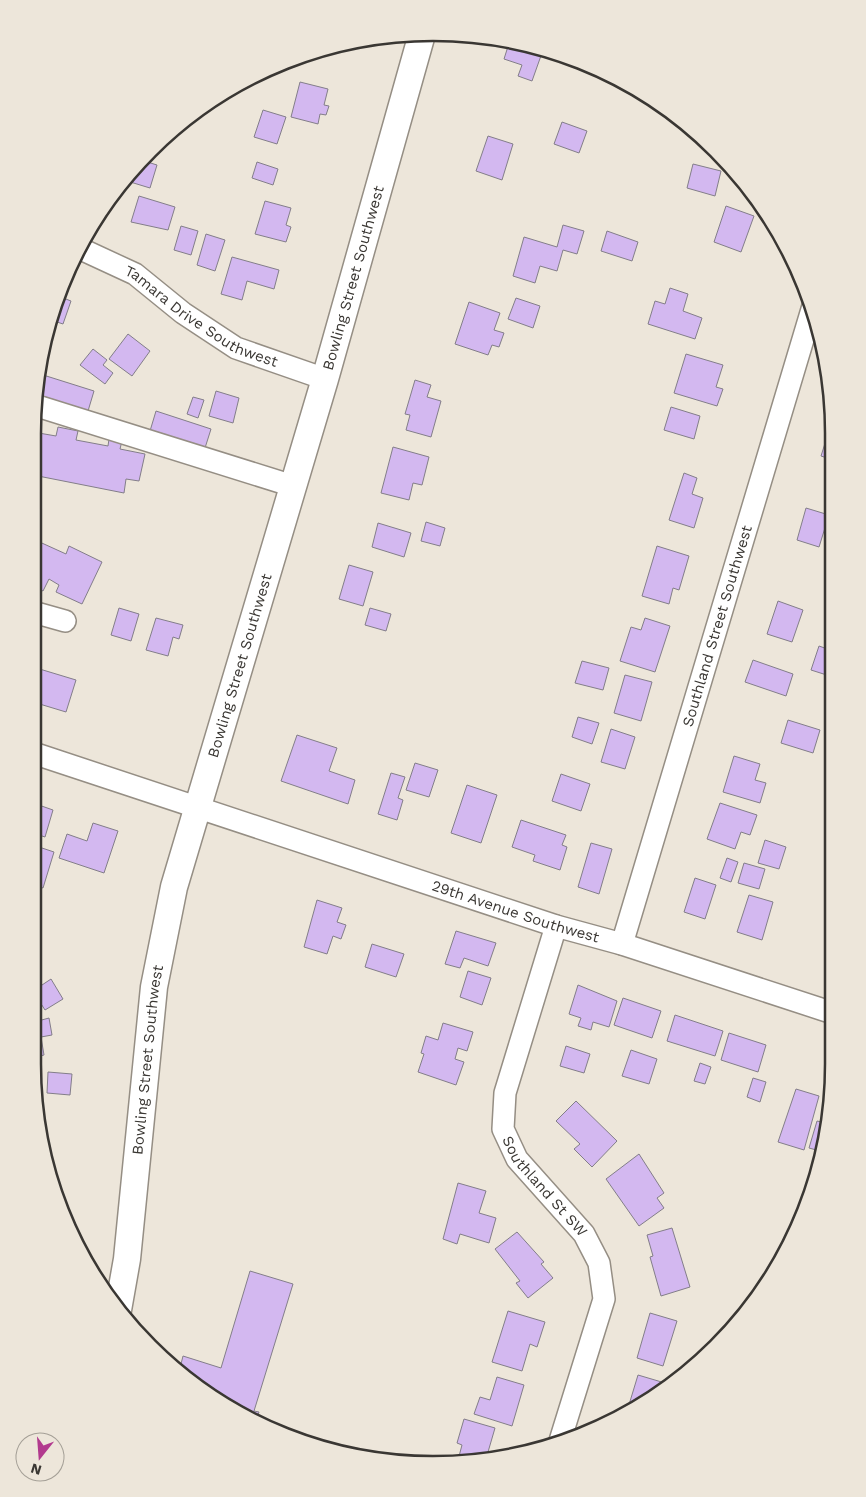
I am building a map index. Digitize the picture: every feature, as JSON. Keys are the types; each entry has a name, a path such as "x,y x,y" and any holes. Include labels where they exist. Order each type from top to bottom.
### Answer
{"main road":[{"name":"Bowling Street Southwest","path":"120,1299 127,1259 154,987 174,887 293,486 420,42"}],"street":[{"name":"Tamara Drive Southwest","path":"86,251 136,274 183,313 236,348 324,379"},
{"name":"Southland Street Southwest","path":"622,944 808,322"},
{"path":"42,407 293,486"},
{"path":"41,614 65,621"},
{"name":"29th Avenue Southwest","path":"41,756 556,926 622,944 825,1010"},
{"name":"Southland St SW","path":"556,926 505,1093 503,1129 517,1159 584,1234 599,1263 604,1299 562,1434"}],"building":[{"path":"507,49 541,57 532,81 518,76 522,65 504,59"},
{"path":"300,82 328,89 324,105 329,106 326,115 320,114 318,124 291,117"},
{"path":"263,110 286,117 277,144 254,137"},
{"path":"562,122 587,131 579,153 554,144"},
{"path":"488,136 513,144 502,180 476,171"},
{"path":"257,162 278,169 273,185 252,178"},
{"path":"150,163 157,165 150,188 132,183"},
{"path":"693,164 721,171 715,196 687,188"},
{"path":"139,196 175,207 168,230 131,222"},
{"path":"265,201 291,208 286,225 291,227 286,242 255,234"},
{"path":"726,206 754,216 741,252 714,242"},
{"path":"563,225 584,231 577,254 563,250 557,271 540,266 535,283 513,276 524,237 557,247"},
{"path":"181,226 198,231 191,255 174,250"},
{"path":"607,231 638,242 632,261 601,251"},
{"path":"206,234 225,240 215,271 197,265"},
{"path":"232,257 279,270 274,289 247,281 242,300 221,294"},
{"path":"670,288 688,294 683,311 702,318 695,339 648,324 655,301 665,304"},
{"path":"516,298 540,306 533,328 508,319"},
{"path":"65,299 71,301 63,324 58,322"},
{"path":"469,302 500,313 494,330 504,333 499,347 492,345 488,355 455,344"},
{"path":"128,334 150,351 132,376 109,359"},
{"path":"93,349 107,360 103,365 113,373 105,384 80,365"},
{"path":"686,354 723,365 716,387 723,389 717,406 674,393"},
{"path":"46,376 94,391 88,411 43,396"},
{"path":"415,380 431,385 427,397 441,401 431,437 406,430 410,415 405,414"},
{"path":"216,391 239,398 233,423 209,416"},
{"path":"193,397 204,400 198,418 187,414"},
{"path":"671,407 700,416 694,439 664,430"},
{"path":"156,411 211,429 205,448 150,431"},
{"path":"58,427 78,431 76,440 108,446 109,439 122,441 120,449 145,454 139,481 126,479 124,493 41,477 41,433 56,436"},
{"path":"825,443 825,457 821,456"},
{"path":"393,447 429,457 422,485 413,483 409,500 381,493"},
{"path":"684,473 697,478 692,494 703,498 694,528 669,520"},
{"path":"806,508 825,514 825,528 819,547 797,540"},
{"path":"426,522 445,528 440,546 421,541"},
{"path":"378,523 411,533 404,557 372,547"},
{"path":"41,543 66,554 69,546 102,562 82,604 56,592 59,585 49,579 43,591 41,590"},
{"path":"657,546 689,556 679,590 673,588 669,604 642,596"},
{"path":"349,565 373,572 363,606 339,599"},
{"path":"778,601 803,610 792,642 767,634"},
{"path":"119,608 139,614 131,641 111,635"},
{"path":"370,608 391,614 386,631 365,625"},
{"path":"156,618 183,625 179,639 173,637 168,656 146,650"},
{"path":"645,618 670,626 655,672 620,661 631,627 641,630"},
{"path":"819,646 825,648 825,674 811,670"},
{"path":"753,660 793,674 786,696 745,682"},
{"path":"582,661 609,668 603,690 575,683"},
{"path":"41,669 76,680 66,712 41,704"},
{"path":"625,675 652,682 641,721 614,713"},
{"path":"578,717 599,723 592,744 572,737"},
{"path":"788,720 820,730 813,753 781,743"},
{"path":"611,729 635,737 625,769 601,762"},
{"path":"297,735 337,748 329,771 355,780 348,804 281,781"},
{"path":"734,756 760,764 755,780 766,783 760,803 723,792"},
{"path":"415,763 438,770 429,797 406,790"},
{"path":"391,773 405,777 398,798 403,800 397,820 378,814"},
{"path":"561,774 590,784 581,811 552,801"},
{"path":"467,785 497,795 481,843 451,833"},
{"path":"720,803 757,815 750,835 741,832 735,849 707,839"},
{"path":"41,806 53,810 45,837 41,836"},
{"path":"521,820 566,835 562,845 567,847 560,870 533,861 535,855 512,847"},
{"path":"93,823 118,831 104,873 59,858 67,834 87,841"},
{"path":"765,840 786,847 779,869 758,863"},
{"path":"591,843 612,849 599,894 578,887"},
{"path":"41,848 54,852 43,888 41,887"},
{"path":"727,858 738,862 731,882 720,878"},
{"path":"744,863 765,869 759,889 738,883"},
{"path":"695,878 716,885 705,919 684,912"},
{"path":"749,895 773,902 762,940 737,932"},
{"path":"317,900 342,908 337,922 346,925 341,939 333,936 327,954 304,947"},
{"path":"456,931 496,943 488,966 464,958 460,968 445,964"},
{"path":"372,944 404,954 396,977 365,967"},
{"path":"468,971 491,978 482,1005 460,997"},
{"path":"51,979 63,999 45,1010 41,1004 41,986"},
{"path":"578,985 617,1001 609,1027 593,1022 591,1030 578,1026 581,1018 569,1014"},
{"path":"623,998 661,1011 652,1038 614,1025"},
{"path":"675,1015 723,1031 715,1056 667,1041"},
{"path":"49,1018 52,1035 41,1037 41,1020"},
{"path":"443,1023 473,1032 467,1051 458,1048 455,1059 464,1062 456,1085 418,1072 424,1054 421,1053 426,1036 438,1040"},
{"path":"729,1033 766,1045 758,1072 721,1060"},
{"path":"41,1037 44,1055 41,1056"},
{"path":"566,1046 590,1054 584,1073 560,1066"},
{"path":"631,1050 657,1059 649,1084 622,1076"},
{"path":"700,1063 711,1067 705,1084 694,1081"},
{"path":"48,1072 72,1074 70,1095 47,1093"},
{"path":"753,1078 766,1082 760,1102 747,1097"},
{"path":"796,1089 819,1096 804,1150 778,1142"},
{"path":"576,1101 617,1141 592,1167 574,1149 580,1144 556,1121"},
{"path":"817,1121 820,1122 815,1150 809,1148"},
{"path":"639,1154 664,1193 657,1198 664,1208 639,1226 606,1179"},
{"path":"458,1183 486,1191 479,1213 496,1218 489,1243 460,1234 457,1244 443,1239"},
{"path":"672,1228 690,1287 661,1296 650,1257 653,1256 647,1235"},
{"path":"517,1232 544,1262 541,1264 553,1278 528,1298 516,1283 520,1281 495,1249"},
{"path":"250,1271 293,1284 254,1411 259,1412 258,1414 215,1390 181,1364 183,1356 221,1368"},
{"path":"508,1311 545,1322 537,1347 530,1344 522,1371 492,1362"},
{"path":"650,1313 677,1321 663,1366 637,1358"},
{"path":"638,1375 662,1382 651,1390 630,1403"},
{"path":"497,1377 524,1385 512,1426 474,1414 480,1397 490,1400"},
{"path":"464,1419 495,1428 488,1451 459,1455 462,1445 457,1443"}]}
